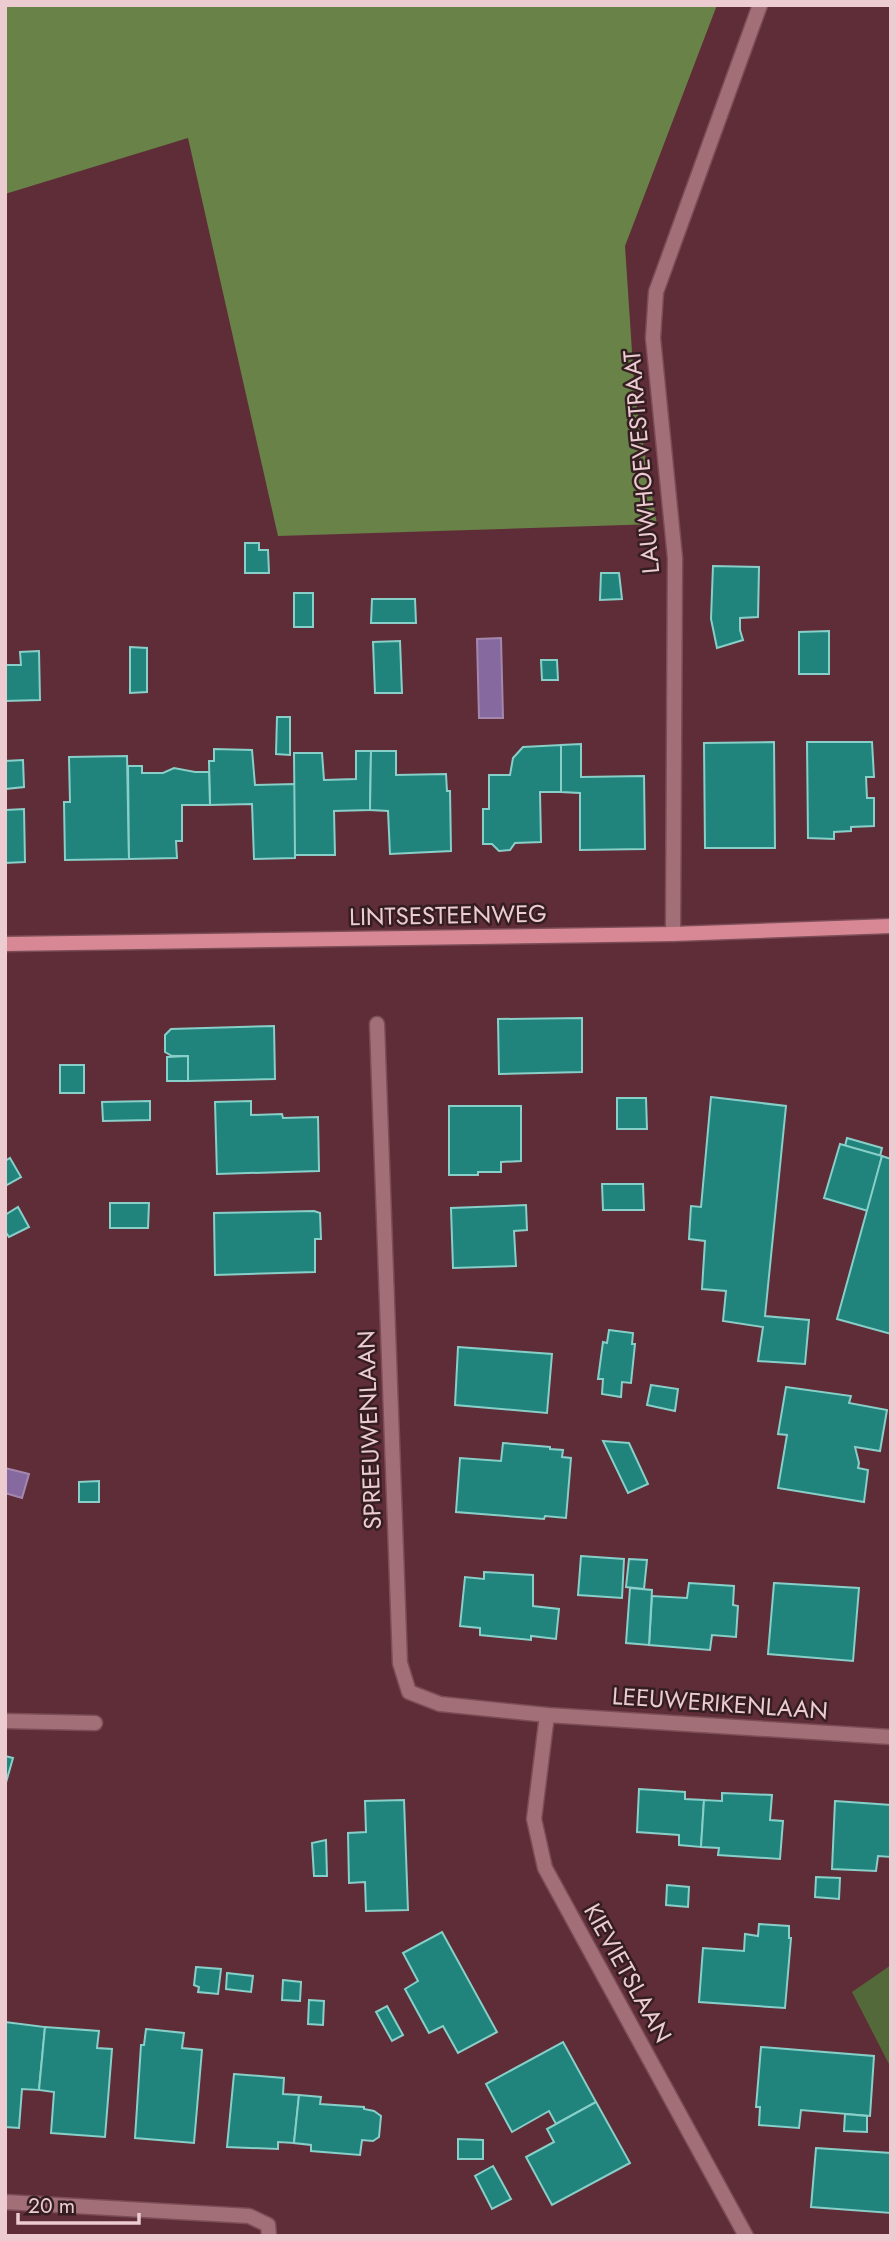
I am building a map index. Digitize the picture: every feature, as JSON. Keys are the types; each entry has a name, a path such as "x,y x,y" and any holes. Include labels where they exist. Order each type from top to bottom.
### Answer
{"street":[{"name":"LAUWHOEVESTRAAT","path":"673,934 675,558 653,338 656,292 760,5"},
{"name":"LINTSESTEENWEG","path":"5,944 673,934 891,926"},
{"name":"SPREEUWENLAAN","path":"377,1024 400,1663 409,1692 440,1704 547,1715"},
{"name":"LEEUWERIKENLAAN","path":"547,1715 891,1737"},
{"name":"KIEVIETSLAAN","path":"547,1715 534,1819 545,1868 746,2236"},
{"path":"5,1721 95,1723"},
{"path":"5,2202 250,2216 268,2225 269,2236"}],"green space":[{"path":"5,5 717,5 625,246 635,397 657,524 278,536 188,138 5,194"},
{"path":"891,1965 891,2068 852,1992"}],"shaded area":[{"path":"501,638 503,718 479,718 477,639"},
{"path":"5,1468 29,1474 22,1498 5,1493"}],"building":[{"path":"245,543 259,543 259,550 268,550 269,573 245,573"},
{"path":"713,566 759,567 758,617 740,618 743,640 717,648 711,619"},
{"path":"601,573 619,573 622,599 600,600"},
{"path":"294,593 313,593 313,627 294,627"},
{"path":"372,599 415,599 416,623 371,623"},
{"path":"829,631 829,674 799,674 799,632"},
{"path":"400,641 402,693 375,693 373,642"},
{"path":"130,647 147,648 147,692 130,693"},
{"path":"39,651 40,700 5,701 5,665 21,665 20,652"},
{"path":"541,660 557,660 558,680 542,680"},
{"path":"277,717 290,717 290,755 276,754"},
{"path":"774,742 775,848 705,848 704,743"},
{"path":"807,742 872,742 874,777 866,777 867,798 874,798 874,826 851,827 851,831 834,832 834,839 808,838"},
{"path":"581,744 581,777 644,776 645,849 580,850 580,793 561,792 561,745"},
{"path":"561,745 561,792 540,792 541,842 515,843 510,850 499,851 492,844 483,844 483,809 489,809 489,775 510,775 513,758 523,747"},
{"path":"214,749 252,750 255,785 295,784 295,858 254,859 252,804 210,805 209,761 214,761"},
{"path":"356,751 371,751 370,810 334,811 335,855 295,855 294,753 322,753 324,780 356,779"},
{"path":"371,751 396,751 396,775 446,774 447,791 450,791 451,851 390,854 388,811 370,810"},
{"path":"127,756 129,859 65,860 64,802 70,802 69,757"},
{"path":"23,760 24,787 6,789 6,810 24,809 25,862 5,863 5,761"},
{"path":"128,766 142,766 142,773 163,773 174,768 209,772 210,805 182,805 182,841 176,841 177,858 129,859"},
{"path":"582,1018 582,1072 499,1074 498,1019"},
{"path":"274,1026 275,1079 188,1081 188,1056 172,1056 165,1052 165,1035 171,1029"},
{"path":"188,1056 188,1081 167,1081 167,1057"},
{"path":"60,1065 84,1065 84,1093 60,1093"},
{"path":"711,1097 786,1106 765,1316 809,1320 805,1364 758,1361 763,1327 723,1321 726,1291 702,1289 705,1241 689,1239 691,1206 701,1207"},
{"path":"617,1098 646,1098 647,1129 617,1129"},
{"path":"150,1101 150,1120 103,1121 102,1102"},
{"path":"251,1101 251,1115 318,1117 319,1171 217,1174 215,1102"},
{"path":"449,1106 521,1106 521,1161 501,1162 501,1172 449,1175"},
{"path":"847,1138 882,1148 880,1156 845,1146"},
{"path":"840,1144 882,1156 868,1211 824,1198"},
{"path":"882,1156 891,1159 891,1334 837,1319"},
{"path":"10,1158 21,1177 5,1186 5,1161"},
{"path":"602,1184 643,1184 644,1210 603,1210"},
{"path":"110,1203 149,1203 148,1228 110,1228"},
{"path":"526,1205 527,1230 514,1231 516,1266 453,1268 451,1208"},
{"path":"18,1207 29,1227 9,1237 5,1231 5,1215"},
{"path":"214,1213 320,1213 321,1239 315,1239 315,1272 215,1275"},
{"path":"609,1330 633,1333 632,1344 635,1344 631,1383 622,1382 621,1397 602,1394 603,1379 598,1379 603,1342 607,1343"},
{"path":"458,1347 552,1354 547,1413 455,1405"},
{"path":"651,1385 678,1389 675,1411 647,1405"},
{"path":"786,1387 851,1396 849,1403 887,1410 880,1451 855,1447 858,1468 868,1470 864,1502 778,1488 787,1435 778,1434"},
{"path":"603,1441 629,1443 648,1484 628,1493"},
{"path":"503,1443 550,1447 563,1450 562,1457 571,1458 566,1518 545,1516 544,1519 456,1512 460,1458 501,1461"},
{"path":"99,1481 99,1502 79,1502 79,1482"},
{"path":"581,1556 624,1559 622,1598 578,1595"},
{"path":"629,1559 647,1560 644,1589 626,1587"},
{"path":"484,1572 533,1575 533,1606 559,1609 556,1639 531,1636 531,1640 480,1635 480,1628 460,1626 465,1577 484,1579"},
{"path":"689,1583 734,1586 733,1605 738,1606 736,1637 712,1635 710,1650 649,1645 652,1596 687,1598"},
{"path":"774,1583 859,1588 853,1661 768,1654"},
{"path":"630,1588 652,1590 649,1645 626,1643"},
{"path":"5,1756 13,1758 5,1786"},
{"path":"639,1789 685,1792 685,1799 704,1800 701,1847 679,1845 679,1835 637,1832"},
{"path":"722,1793 772,1795 770,1820 783,1821 780,1859 718,1855 719,1848 701,1847 704,1800 722,1801"},
{"path":"404,1800 408,1910 366,1911 365,1882 349,1883 348,1833 366,1832 365,1801"},
{"path":"835,1801 891,1805 891,1857 878,1856 876,1871 832,1869"},
{"path":"326,1840 327,1876 314,1876 312,1843"},
{"path":"816,1877 840,1878 839,1899 815,1897"},
{"path":"667,1885 689,1887 688,1907 666,1905"},
{"path":"759,1924 789,1926 791,1938 785,2008 699,2002 703,1948 744,1951 745,1934 758,1936"},
{"path":"442,1932 497,2032 458,2053 443,2026 429,2033 405,1989 418,1981 403,1953"},
{"path":"196,1967 221,1969 218,1994 198,1992 199,1987 194,1985"},
{"path":"227,1973 253,1976 251,1992 226,1989"},
{"path":"283,1980 301,1982 300,2001 282,2000"},
{"path":"309,2000 324,2001 323,2025 308,2024"},
{"path":"387,2006 403,2035 392,2041 376,2012"},
{"path":"5,2022 45,2027 39,2090 22,2089 19,2128 5,2127"},
{"path":"45,2027 99,2031 97,2048 112,2049 105,2137 51,2133 54,2092 39,2090"},
{"path":"146,2029 184,2033 182,2048 202,2050 194,2143 135,2138 141,2045 144,2045"},
{"path":"563,2042 596,2102 556,2124 549,2111 512,2132 486,2084"},
{"path":"761,2047 874,2056 870,2116 801,2110 799,2128 759,2125 760,2107 756,2107"},
{"path":"234,2074 284,2078 283,2094 299,2095 294,2143 278,2142 278,2149 227,2147"},
{"path":"299,2095 321,2097 320,2104 364,2107 374,2111 381,2116 379,2137 373,2141 362,2140 360,2155 311,2151 311,2145 294,2143"},
{"path":"596,2102 630,2163 552,2205 526,2157 554,2142 547,2129"},
{"path":"845,2114 867,2116 867,2132 844,2131"},
{"path":"458,2139 483,2140 483,2159 458,2159"},
{"path":"816,2148 891,2153 891,2213 811,2207"},
{"path":"493,2166 511,2199 492,2209 475,2176"}]}
